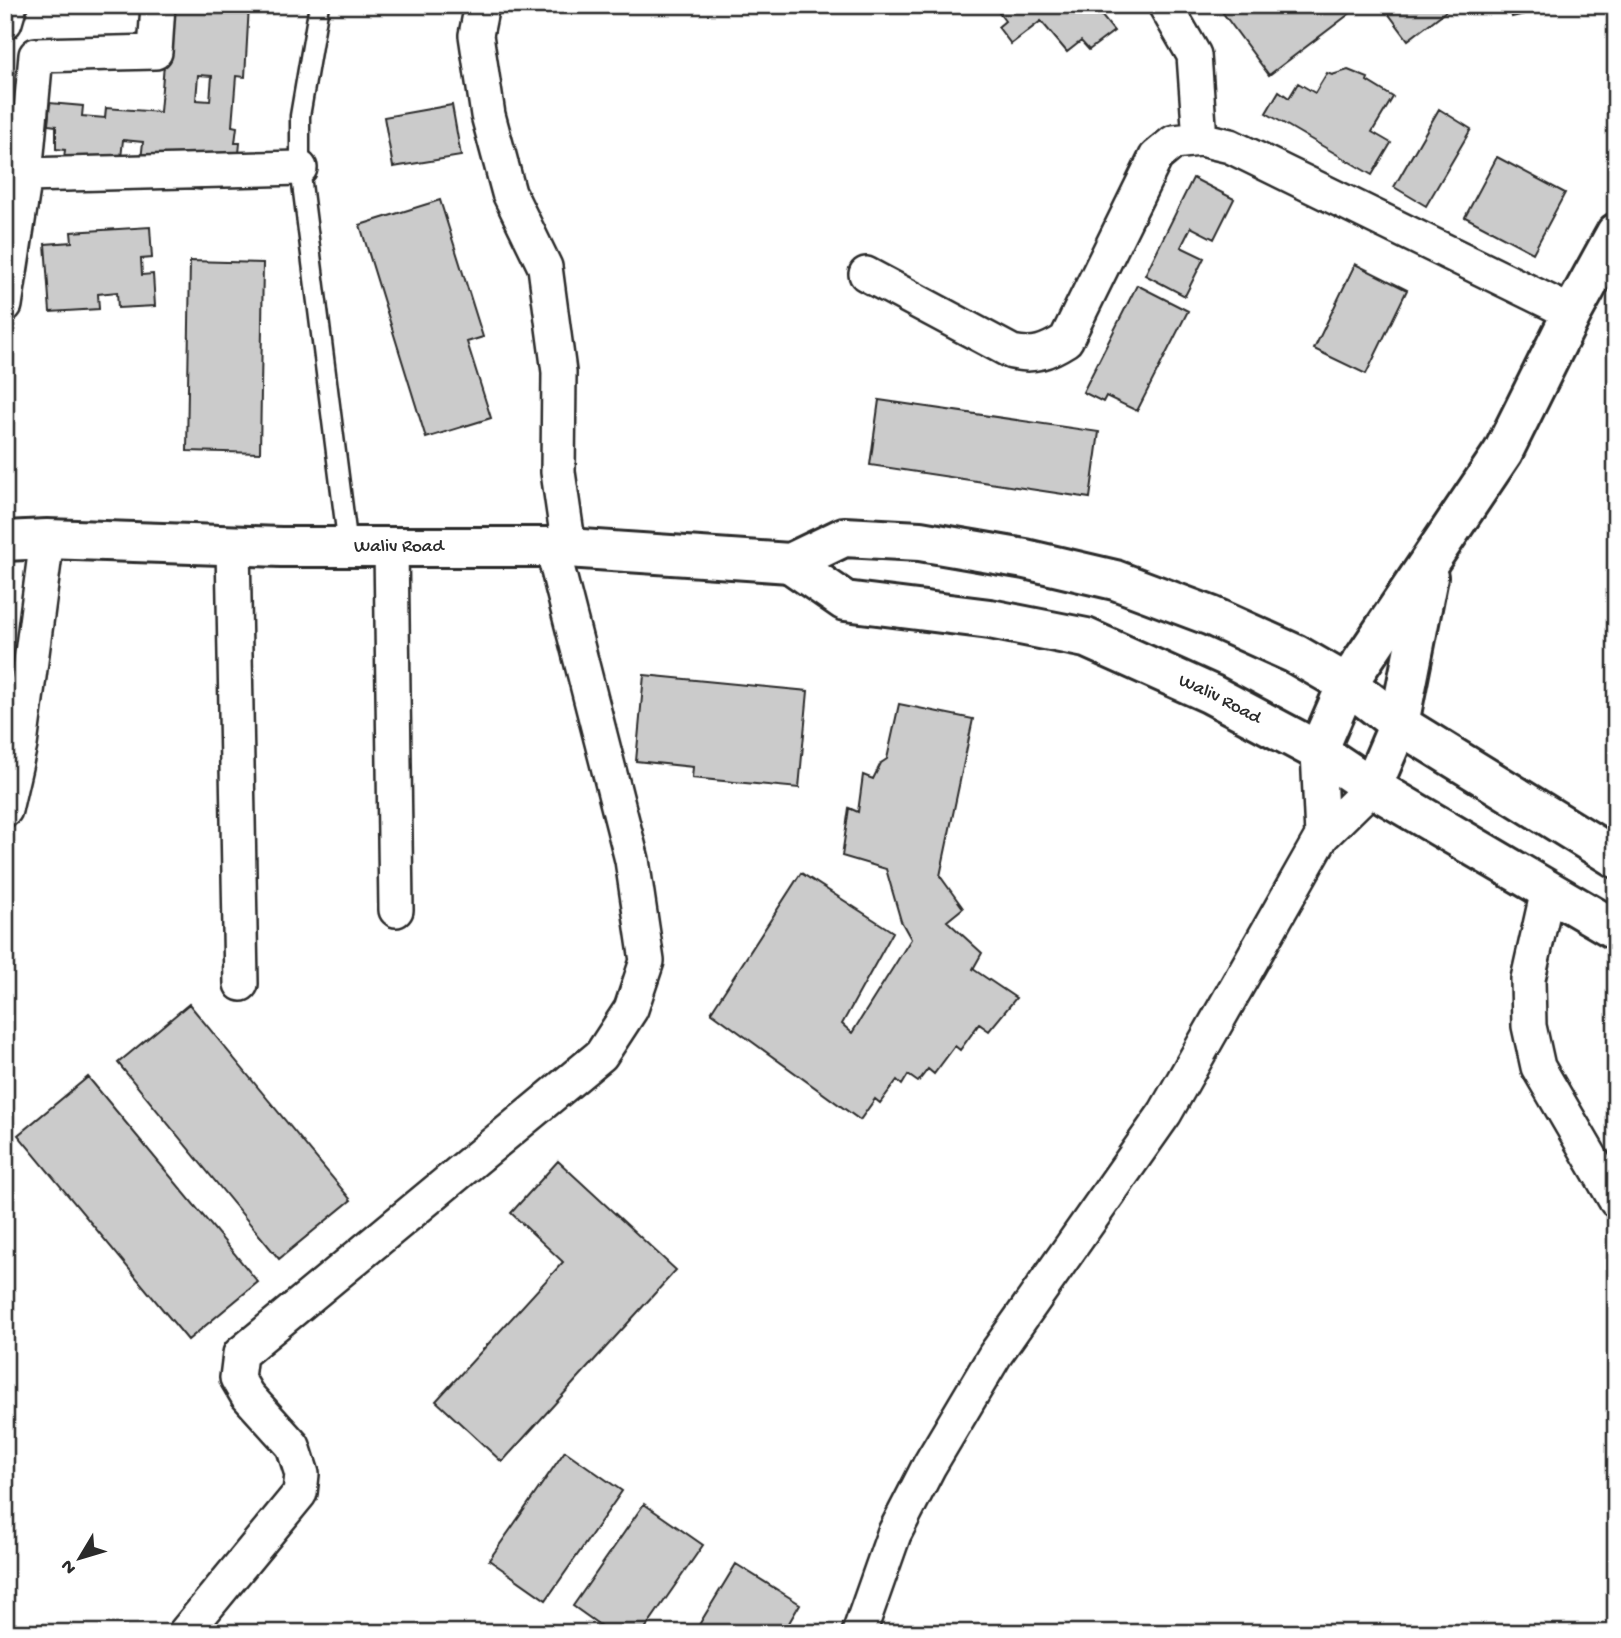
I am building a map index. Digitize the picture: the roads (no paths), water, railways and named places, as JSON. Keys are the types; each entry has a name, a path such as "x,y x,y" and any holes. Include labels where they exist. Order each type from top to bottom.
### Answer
{"main road":[{"path":"1318,751 1348,684 1503,453 1572,313 1616,233"},
{"name":"Waliv Road","path":"5,541 47,539 233,545 560,548 790,563 844,537 920,541 1025,559 1115,580 1211,616 1295,654 1348,684 1399,724 1616,858"},
{"path":"1372,786 1399,724 1432,561"},
{"name":"Waliv Road","path":"790,563 845,601 990,619 1086,638 1211,694 1318,751 1372,786 1616,930"}],"street":[{"path":"5,22 10,5"},
{"path":"5,305 25,174 36,55 155,52 159,5"},
{"path":"185,1633 300,1493 302,1474 293,1446 247,1395 237,1378 240,1354 601,1055 631,1009 647,961 632,860 560,548 559,372 545,267 509,193 488,116 476,35 482,5"},
{"path":"1165,5 1194,55 1200,139"},
{"path":"866,274 1012,352 1028,356 1048,352 1066,340 1156,157 1174,142 1200,139 1230,146 1572,313"},
{"path":"25,174 300,167"},
{"path":"5,810 20,745 47,539"},
{"path":"233,545 241,984"},
{"path":"391,547 396,910"},
{"path":"1318,751 1322,836"},
{"path":"859,1633 894,1534 929,1466 995,1355 1165,1113 1322,836 1372,786"},
{"path":"1548,890 1528,979 1531,1036 1538,1067 1616,1201"}],"lane":[{"path":"319,5 300,116 300,167 348,547"}]}
